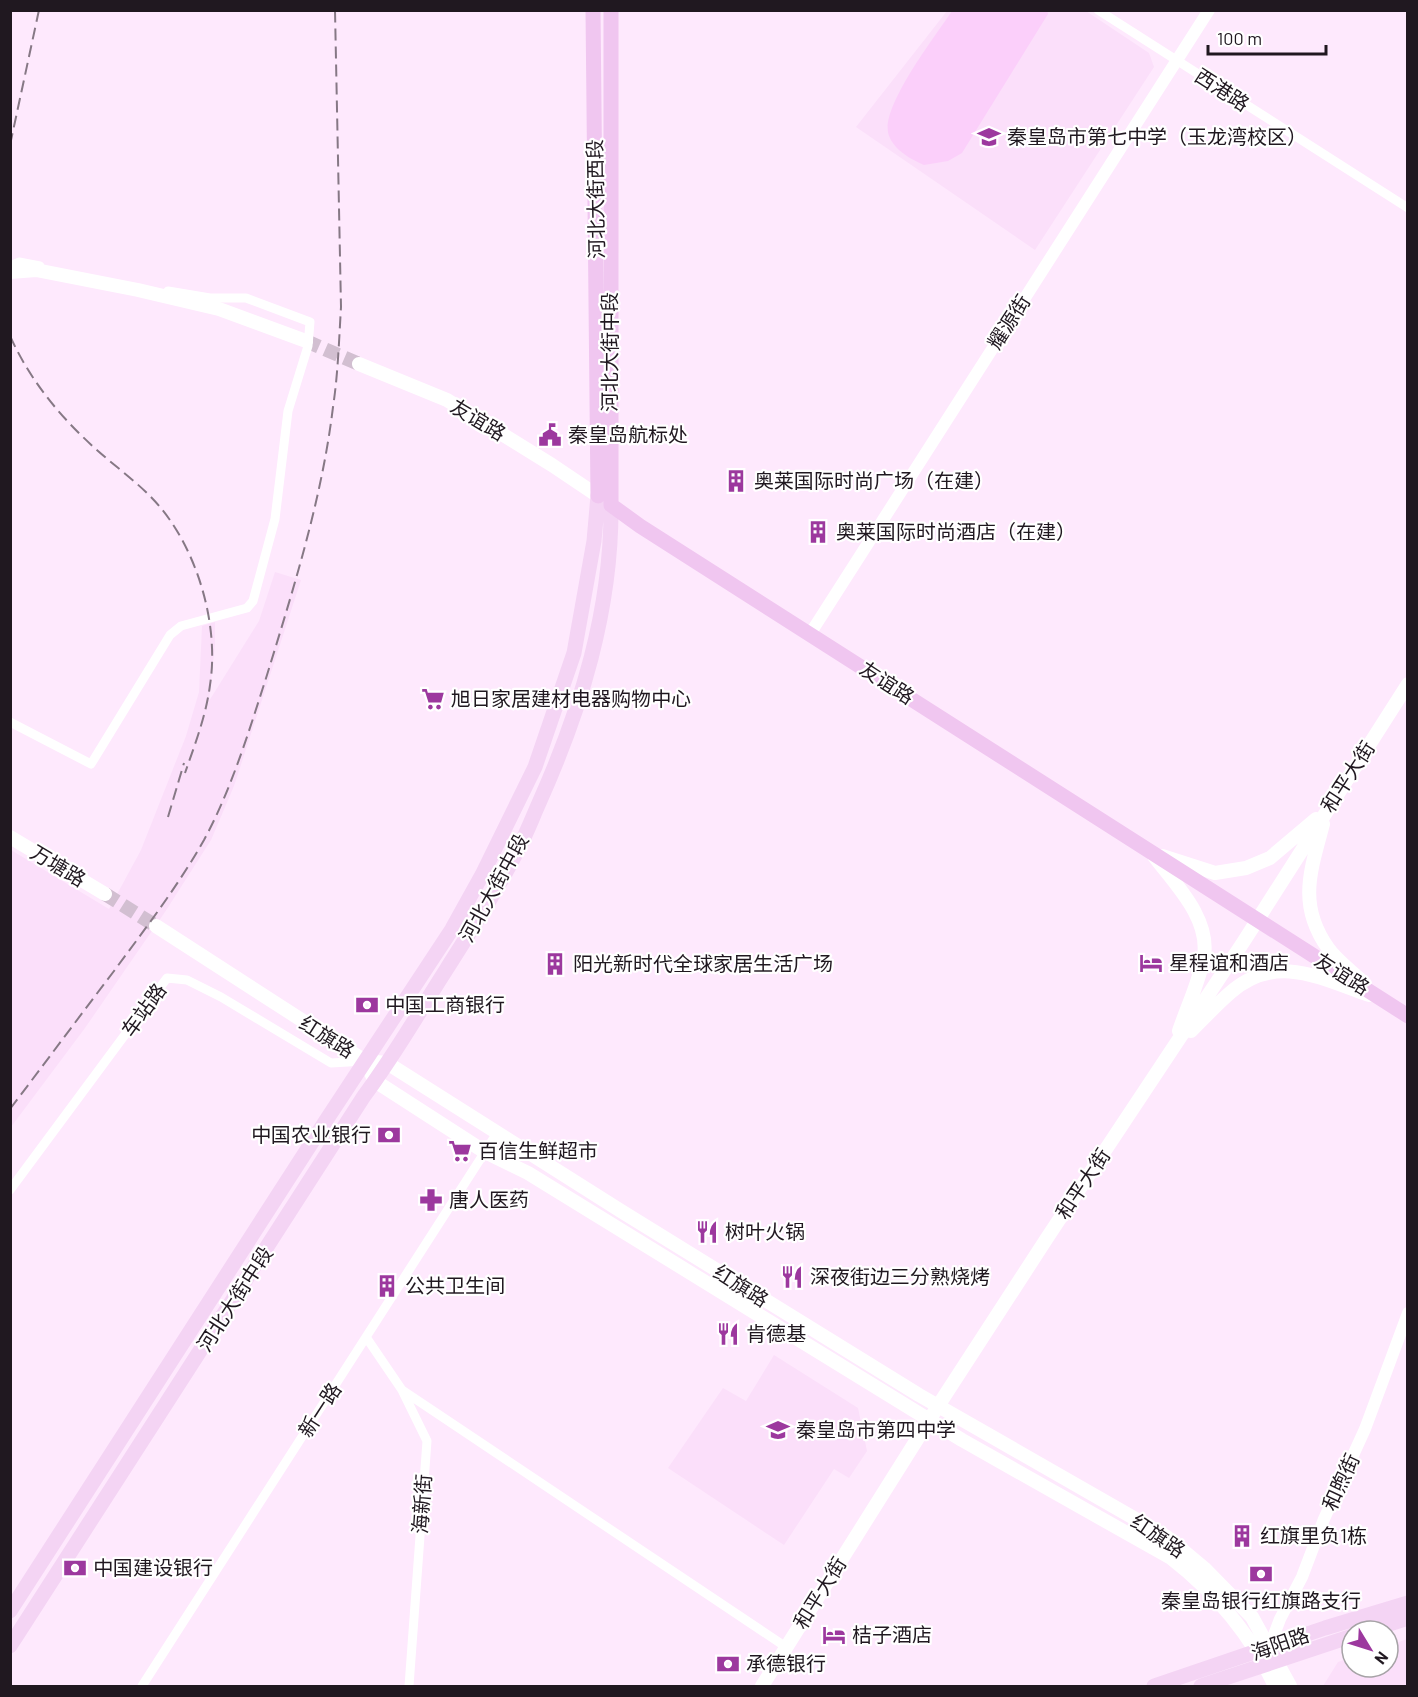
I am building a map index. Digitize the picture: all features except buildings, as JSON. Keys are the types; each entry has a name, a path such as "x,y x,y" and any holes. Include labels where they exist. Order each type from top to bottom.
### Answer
{"highway":[{"name":"河北大街西段","path":"593,10 604,501"},
{"name":"河北大街中段","path":"604,501 610,10"},
{"name":"友谊路","path":"604,501 1407,1016"}],"main road":[{"path":"10,272 36,270 138,290 219,309 306,341"},
{"name":"友谊路","path":"359,364 447,400 604,501"},
{"path":"10,1611 452,929 482,875 535,767 574,653 594,541 604,501"},
{"name":"河北大街中段","path":"10,1646 489,904 516,855 548,783 572,721 590,665 601,614 611,543 604,501"},
{"name":"和平大街","path":"762,1686 938,1406 1173,1049 1407,684"},
{"path":"1151,852 1215,873 1246,868 1270,858 1327,810"},
{"path":"1327,810 1308,879 1309,908 1328,949 1382,1000"},
{"name":"万塘路","path":"10,837 105,894"},
{"path":"1151,852 1193,907 1203,934 1204,955 1173,1049"},
{"name":"红旗路","path":"156,926 365,1061 387,1063 752,1293 938,1406 1167,1538 1204,1568 1252,1617 1267,1656 1290,1686"},
{"path":"1173,1049 1232,991 1256,976 1269,972 1282,970 1312,976 1382,1000"},
{"path":"365,1061 375,1081 485,1152 528,1173 998,1462 1171,1558 1197,1579 1267,1656 1275,1686"},
{"name":"海阳路","path":"1201,1686 1325,1628 1407,1603"},
{"name":"海阳路","path":"1154,1686 1340,1639"}],"street":[{"name":"西港路","path":"1098,10 1407,208"},
{"name":"耀源街","path":"810,634 1209,10"},
{"path":"10,266 19,262 210,298 246,298 310,322 308,346 288,411 275,519 253,601 247,608 181,626 170,634 91,764 10,722"},
{"name":"车站路","path":"10,1190 167,978 188,980 222,996 332,1063 365,1061"},
{"name":"新一路","path":"142,1686 497,1133"},
{"name":"和煦街","path":"1267,1656 1280,1619 1302,1577 1324,1519 1365,1429 1407,1313"},
{"name":"海新街","path":"366,1337 402,1390 427,1441 409,1686"},
{"path":"402,1390 786,1647"}],"shaded area":[{"path":"1047,10 1048,14 962,153 948,161 924,165 907,156 893,143 888,132 889,120 912,70 952,11"},
{"name":"秦皇岛市第七中学（玉龙湾校区）","path":"947,11 1086,11 1149,53 1154,67 1035,250 856,127"},
{"path":"275,572 301,580 234,786 211,840 165,912 85,1028 11,1127 11,850 109,909 141,850 186,736 199,692 202,626 215,622 209,701 259,621"},
{"name":"秦皇岛市第四中学","path":"774,1355 858,1408 867,1451 849,1478 834,1469 784,1545 668,1468 723,1388 746,1401"},
{"path":"1407,1639 1407,1686 1323,1686 1340,1661 1340,1679 1400,1679 1400,1642"}],"tunnel":[{"path":"306,341 359,364"},
{"path":"105,894 156,926"}],"railway":[{"path":"10,145 39,10"},
{"path":"10,1109 149,923 204,840 239,759 287,609 322,475 335,395 341,307 335,10"},
{"path":"10,336 27,369 59,412 104,457 150,496 166,514 191,559 201,584 207,609 212,661 206,708 185,773"},
{"path":"168,817 184,763"}],"place":[{"name":"秦皇岛市第七中学（玉龙湾校区）","path":"989,137"},
{"name":"秦皇岛航标处","path":"550,435"},
{"name":"奥莱国际时尚广场（在建）","path":"736,481"},
{"name":"奥莱国际时尚酒店（在建）","path":"818,532"},
{"name":"旭日家居建材电器购物中心","path":"433,699"},
{"name":"星程谊和酒店","path":"1151,963"},
{"name":"阳光新时代全球家居生活广场","path":"555,964"},
{"name":"中国工商银行","path":"367,1005"},
{"name":"中国农业银行","path":"389,1135"},
{"name":"百信生鲜超市","path":"460,1151"},
{"name":"唐人医药","path":"431,1200"},
{"name":"树叶火锅","path":"707,1232"},
{"name":"深夜街边三分熟烧烤","path":"792,1277"},
{"name":"公共卫生间","path":"387,1286"},
{"name":"肯德基","path":"728,1334"},
{"name":"秦皇岛市第四中学","path":"778,1430"},
{"name":"红旗里负1栋","path":"1242,1536"},
{"name":"中国建设银行","path":"75,1568"},
{"name":"秦皇岛银行红旗路支行","path":"1261,1574"},
{"name":"桔子酒店","path":"834,1635"},
{"name":"承德银行","path":"728,1664"}]}
